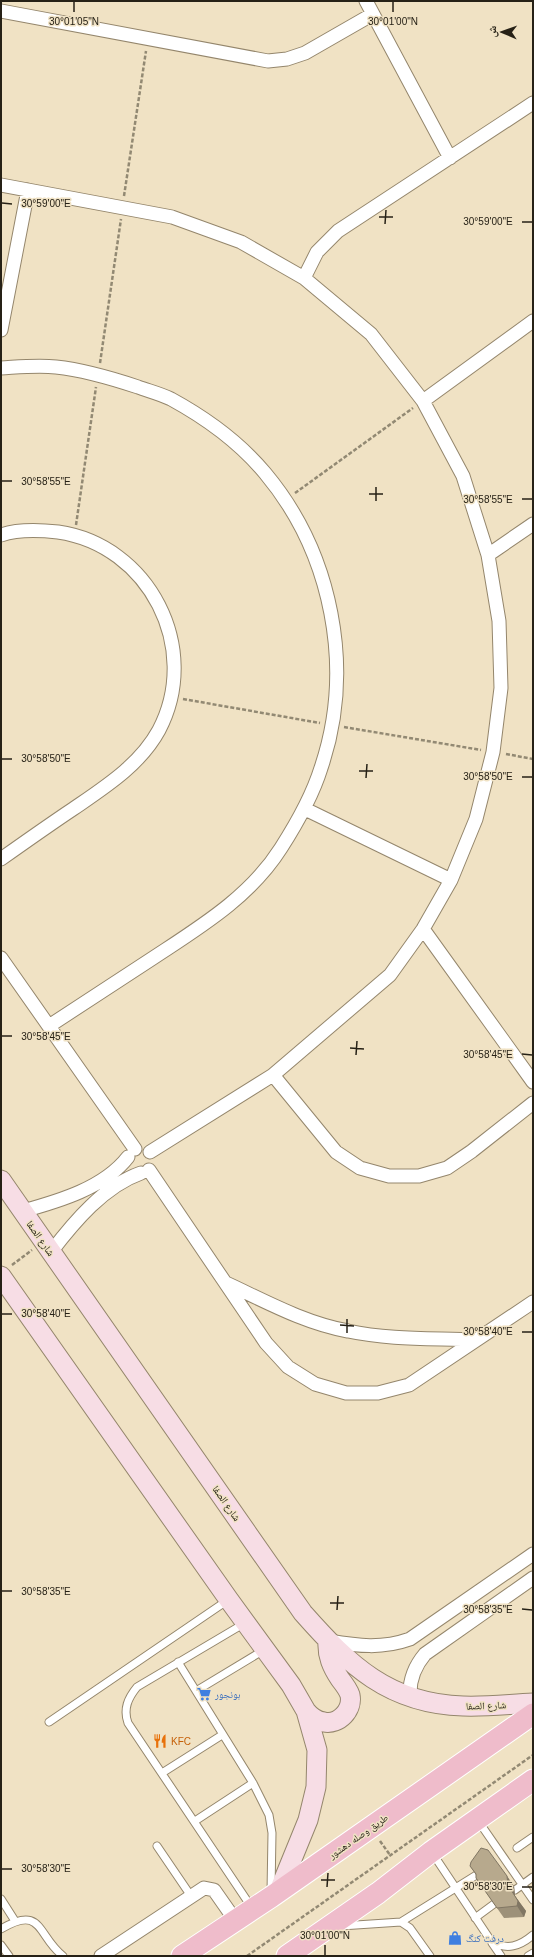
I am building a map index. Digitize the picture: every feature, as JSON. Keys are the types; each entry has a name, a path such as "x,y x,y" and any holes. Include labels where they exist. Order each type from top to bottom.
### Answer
{"main road":[{"name":"طريق وصله دهشور","path":"182,1956 275,1894 533,1714"},
{"path":"287,1956 331,1926 431,1852 533,1780"}],"street":[{"path":"366,1 450,158"},
{"path":"1,11 268,61 287,59 305,53 373,14"},
{"path":"304,278 317,252 338,231 533,102"},
{"path":"1,186 172,217 241,242 304,278 371,334 423,401 463,476 488,555 499,621 500,688 493,752 476,819 451,880 423,929 390,975 273,1075 150,1152"},
{"path":"1,330 28,190"},
{"path":"423,401 533,321"},
{"path":"1,368 54,366 98,374 169,398 219,430 263,471 286,500 308,541 327,593 334,631 337,678 333,725 322,768 305,809 275,856 248,888 211,920 49,1026"},
{"path":"488,555 533,524"},
{"path":"1,536 40,530 74,535 106,548 134,569 155,596 169,628 174,662 171,697 159,730 139,758 113,781 1,859"},
{"path":"305,809 451,880"},
{"path":"423,929 533,1082"},
{"path":"1,958 49,1026 131,1153"},
{"path":"273,1075 336,1152 360,1168 389,1176 418,1176 447,1168 472,1152 533,1103"},
{"path":"23,1211 72,1196 115,1170 131,1153 143,1148 150,1152 153,1159 145,1172 124,1180 90,1206 69,1228 47,1247"},
{"path":"131,1153 127,1161 130,1168 145,1172 225,1282 266,1343 288,1367 315,1384 346,1393 378,1393 409,1385 533,1302"},
{"name":"شارع الصفا","path":"1,1180 303,1612 347,1660 366,1675 387,1687 410,1697 436,1703 463,1706 533,1703"},
{"path":"4,1272 228,1600 290,1685 311,1717 318,1721 334,1722 347,1712 350,1704 350,1696 347,1688 330,1662 328,1641 361,1646 391,1645 420,1634 533,1554"},
{"path":"225,1282 298,1317 346,1331 397,1338 476,1340"},
{"path":"410,1697 411,1679 418,1661 432,1648 533,1578"},
{"path":"442,1618 453,1633"},
{"path":"275,1894 308,1820 316,1787 317,1750 306,1710"},
{"path":"101,1956 204,1888 214,1890 244,1915"}],"lane":[{"path":"49,1722 228,1600"},
{"path":"244,1915 195,1821 128,1723 126,1715 130,1695 137,1687 245,1623"},
{"path":"196,1691 264,1650"},
{"path":"178,1662 253,1783 269,1815 272,1833 275,1894"},
{"path":"162,1773 222,1735"},
{"path":"195,1821 253,1783"},
{"path":"478,1820 533,1900"},
{"path":"517,1848 533,1837"},
{"path":"157,1846 191,1896"},
{"path":"431,1852 501,1956"},
{"path":"496,1862 504,1857"},
{"path":"331,1926 401,1922 478,1874"},
{"path":"515,1890 533,1877"},
{"path":"1,1899 15,1921"},
{"path":"476,1918 494,1904"},
{"path":"1,1929 15,1921 22,1919 35,1923 63,1956"},
{"path":"401,1922 410,1928 430,1956"},
{"path":"491,1941 508,1947 520,1945 532,1938"},
{"path":"1,1944 9,1956"},
{"path":"528,1956 533,1953"}],"path":[{"path":"74,535 148,39"},
{"path":"286,500 423,401"},
{"path":"171,697 533,759"},
{"path":"4,1272 47,1247"},
{"path":"247,1956 533,1755"},
{"path":"380,1840 390,1855"}],"building":[{"path":"481,1848 488,1850 507,1876 508,1885 518,1901 517,1906 497,1908 476,1878 476,1874 470,1866 471,1862"}],"place":[{"name":"بونجور","path":"204,1694"},
{"name":"KFC","path":"160,1741"},
{"name":"درفت كنگ","path":"455,1938"}]}
